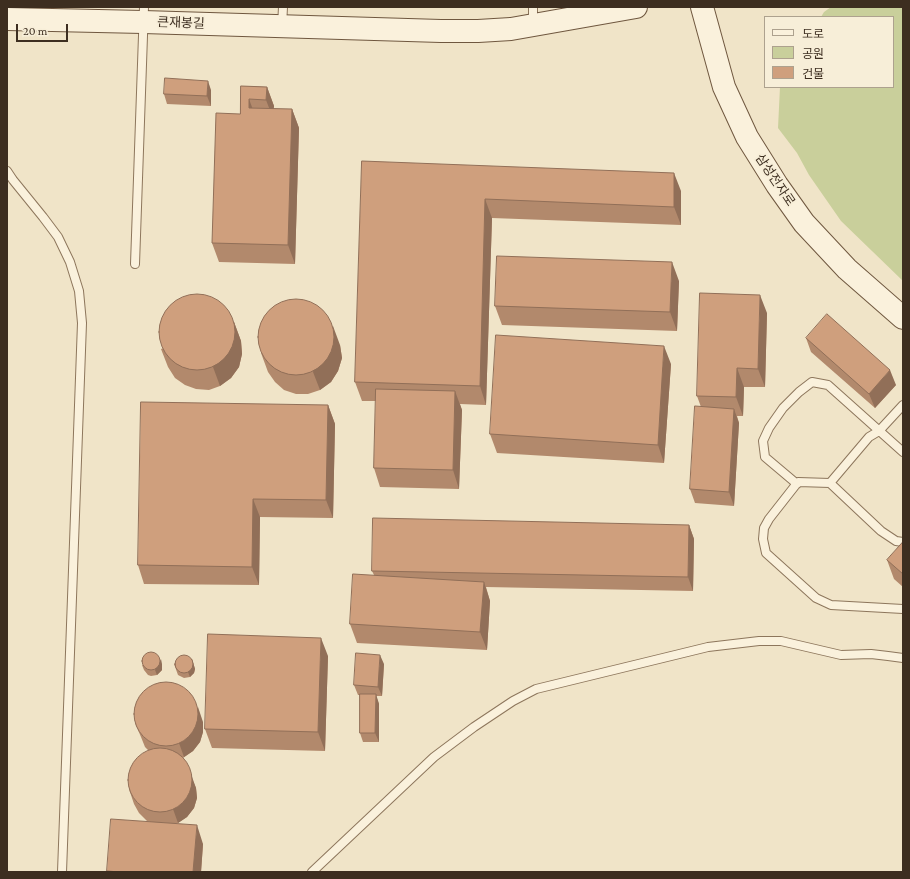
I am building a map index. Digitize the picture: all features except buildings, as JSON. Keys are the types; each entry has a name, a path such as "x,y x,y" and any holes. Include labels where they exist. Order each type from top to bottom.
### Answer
{"street":[{"name":"큰재봉길","path":"7,19 143,15 283,17 441,31 478,31 512,29 533,16 636,7"},
{"name":"삼성전자로","path":"702,7 724,87 747,137 777,185 804,223 847,268 903,318"}],"lane":[{"path":"135,264 143,15"},
{"path":"7,171 58,237 70,262 79,291 82,323 62,872"},
{"path":"797,484 765,456 763,441 783,408 799,392 812,382 828,385 903,452"},
{"path":"830,483 869,437 879,432 903,405"},
{"path":"903,542 896,541 881,531 830,483 798,482 768,519 764,528 763,539 766,553 816,598 831,605 903,609"},
{"path":"312,872 434,757 474,727 513,701 536,689 708,647 759,641 781,641 841,655 871,654 903,658"}],"green space":[{"path":"831,7 903,7 903,281 841,221 809,175 797,153 778,128 780,88 894,88 894,16 822,16 824,12"}]}
